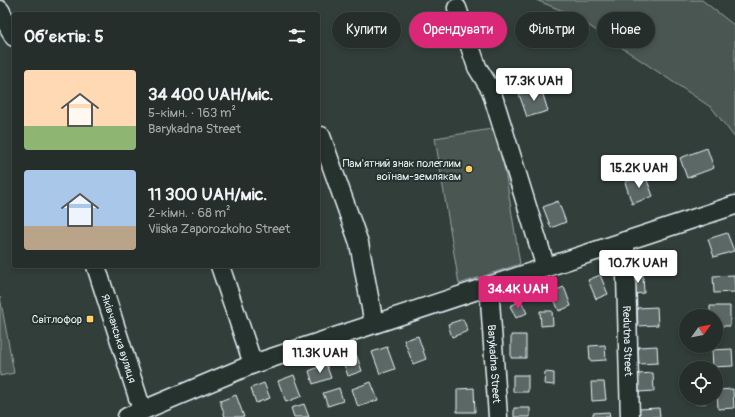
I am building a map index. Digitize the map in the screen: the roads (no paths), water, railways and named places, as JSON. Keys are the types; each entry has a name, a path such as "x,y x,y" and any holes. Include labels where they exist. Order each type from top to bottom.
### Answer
{"street":[{"path":"457,8 477,67 491,90 546,268"},
{"path":"0,10 12,33"},
{"path":"321,136 359,243 374,324"},
{"path":"134,414 253,364 735,205"},
{"name":"Redutna Street","path":"625,241 630,417"},
{"name":"Яківчанська вулиця","path":"97,268 134,414"},
{"path":"221,268 253,364"},
{"name":"Barykadna Street","path":"489,286 498,417"}],"place":[{"name":"Пам'ятний знак полеглим воїнам-землякам","path":"469,169"},
{"name":"Світлофор","path":"90,319"}]}
